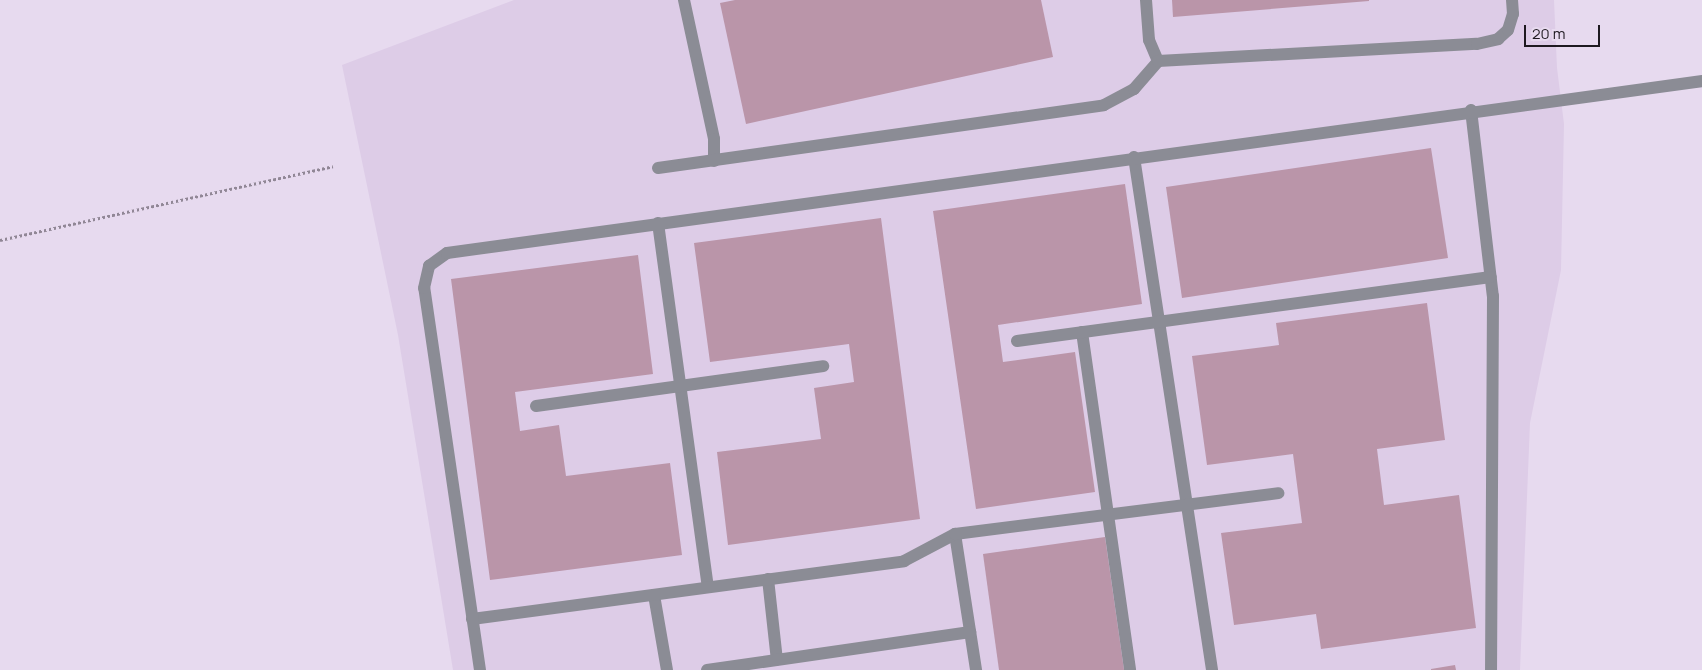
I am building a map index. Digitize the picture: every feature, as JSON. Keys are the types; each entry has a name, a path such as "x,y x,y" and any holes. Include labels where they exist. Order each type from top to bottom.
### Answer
{"lane":[{"path":"684,0 714,139 714,160"},
{"path":"1146,0 1149,40 1158,61"},
{"path":"658,168 1104,105 1134,89 1158,61 1477,44 1498,40 1508,30 1513,14 1512,0"},
{"path":"480,670 424,288 429,266 447,253 1471,110 1702,81"},
{"path":"1471,110 1491,277 1494,381 1492,670"},
{"path":"1134,157 1189,505 1212,670"},
{"path":"658,224 708,588"},
{"path":"1017,340 1491,277"},
{"path":"1082,332 1130,670"},
{"path":"536,406 823,366"},
{"path":"472,619 904,561 955,534 1278,493"},
{"path":"955,534 976,670"},
{"path":"768,579 777,660"},
{"path":"654,595 667,670"},
{"path":"707,670 970,632"}],"path":[{"path":"0,240 333,166"}],"shaded area":[{"path":"514,0 1554,0 1557,68 1564,124 1561,270 1530,423 1520,670 453,670 398,335 342,65"}],"building":[{"path":"735,0 1041,0 1053,57 746,124 720,3"},
{"path":"1172,0 1369,0 1369,1 1173,17"},
{"path":"1431,148 1448,258 1182,298 1166,187"},
{"path":"1125,184 1142,304 998,325 1003,362 1075,352 1095,492 976,509 933,211"},
{"path":"881,218 920,519 728,545 717,452 821,439 814,388 854,382 849,344 710,362 694,243"},
{"path":"638,255 653,374 515,392 520,431 559,425 566,476 670,463 682,555 490,580 451,279"},
{"path":"1427,303 1445,440 1377,449 1384,505 1459,495 1476,628 1321,649 1316,614 1234,625 1221,533 1302,523 1293,454 1207,465 1192,356 1279,345 1276,323"},
{"path":"1105,537 1124,670 999,670 983,554"},
{"path":"1455,665 1456,670 1431,670 1431,669"}]}
